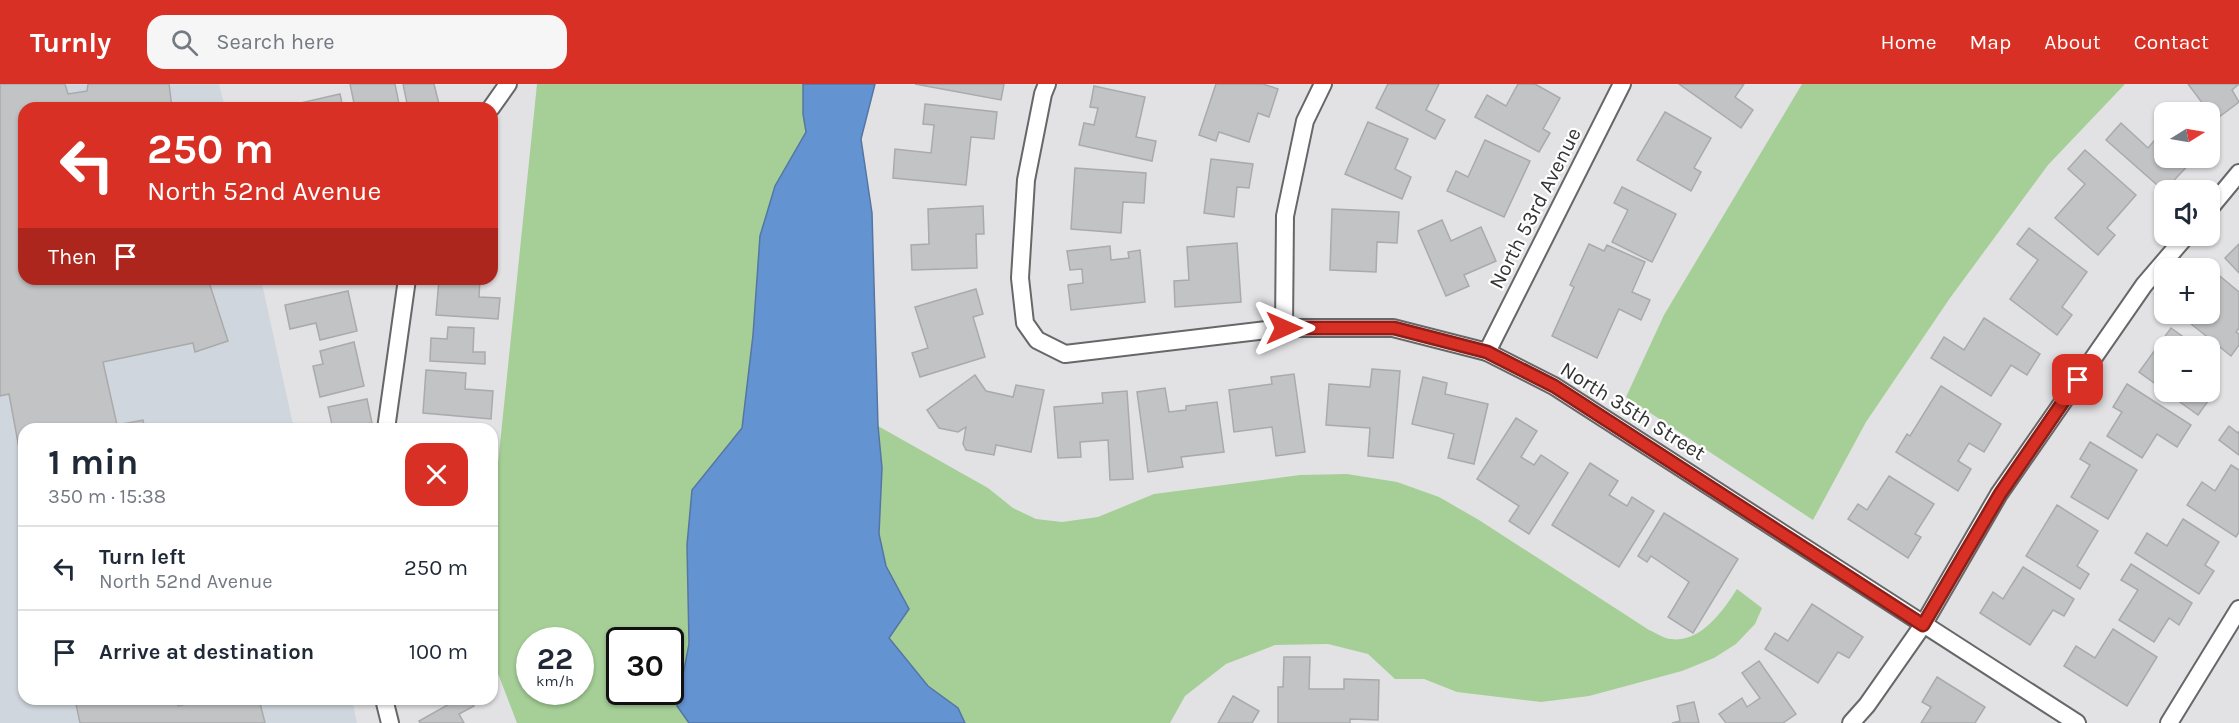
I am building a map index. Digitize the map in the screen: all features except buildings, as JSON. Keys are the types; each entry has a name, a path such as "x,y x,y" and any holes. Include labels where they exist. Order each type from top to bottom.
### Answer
{"street":[{"path":"495,102 508,84"},
{"name":"North 35th Street","path":"1047,84 1026,180 1020,278 1025,323 1037,340 1065,354 1284,328 1394,328 1487,352 1554,386 2077,723"},
{"path":"1284,328 1285,216 1305,121 1323,84"},
{"name":"North 53rd Avenue","path":"1487,352 1622,84"},
{"path":"2220,196 2239,173"},
{"path":"1851,723 1867,705 1923,625 2000,494 2144,285 2177,246"},
{"path":"387,423 406,285"},
{"path":"2169,723 2239,609"},
{"path":"386,705 390,723"}],"shaded area":[{"path":"0,84 219,84 224,102 18,102 18,285 262,285 293,423 18,423 18,705 353,705 357,723 0,723"}],"green space":[{"path":"537,84 875,84 861,139 872,213 878,426 988,488 1013,508 1036,519 1062,522 1098,517 1154,494 1300,475 1347,474 1397,482 1439,497 1479,520 1649,630 1666,638 1689,637 1699,632 1717,617 1737,589 1762,608 1755,624 1736,644 1714,658 1682,671 1589,696 1541,702 1457,692 1424,679 1395,679 1368,654 1328,644 1275,645 1226,664 1185,696 1170,723 517,723 498,674 498,464"},
{"path":"1802,84 2125,84 2048,165 1950,298 1866,422 1813,520 1626,397 1664,315"}],"water":[{"path":"803,84 875,84 861,139 872,213 878,426 882,468 879,534 886,566 909,609 889,638 928,686 958,708 965,723 689,723 677,706 684,705 684,670 689,644 687,545 692,490 742,428 753,335 760,236 775,186 806,132 803,114"}],"route":[{"path":"1284,328 1394,328 1487,352 1554,386 1923,625 2000,494 2078,380"}]}
